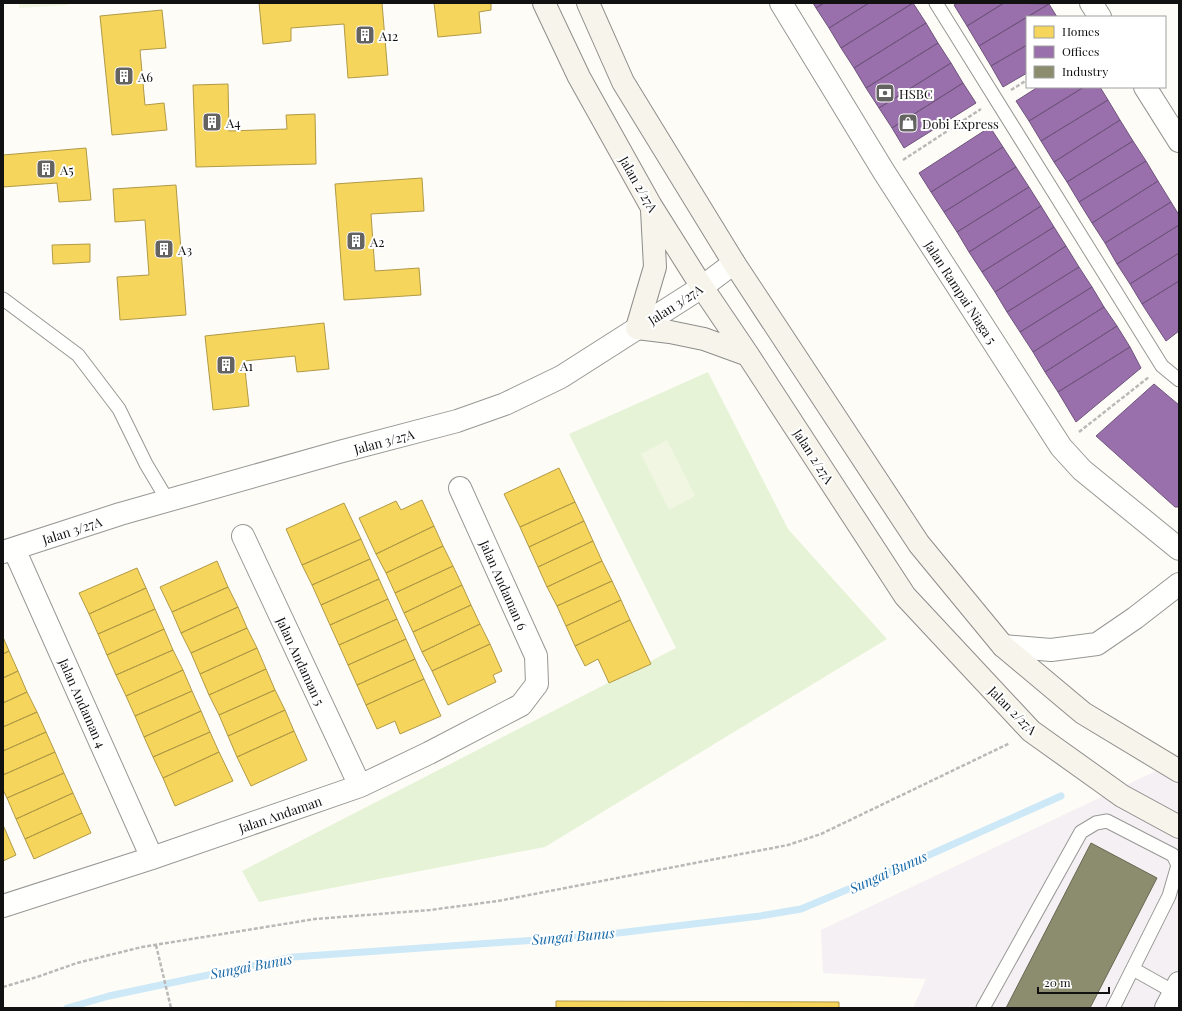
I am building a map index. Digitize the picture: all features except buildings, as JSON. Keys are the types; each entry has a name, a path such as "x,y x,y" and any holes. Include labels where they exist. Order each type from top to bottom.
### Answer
{"main road":[{"name":"Jalan 2/27A","path":"544,3 579,77 651,206 702,287 905,596 1031,731 1122,796 1179,827"},
{"path":"588,3 623,82 734,263 919,544 1003,646 1083,713 1179,771"},
{"path":"651,206 656,267 637,328 670,332 704,339 748,355"}],"street":[{"name":"Jalan Rampai Niaga 5","path":"781,3 884,172 1061,447 1082,470 1179,549"},
{"path":"1092,3 1099,16"},
{"path":"1146,88 1179,141"},
{"name":"Jalan 3/27A","path":"8,550 120,514 339,452 458,421 505,404 561,378 702,287 734,263"},
{"name":"Jalan Andaman 6","path":"460,488 536,656 537,684"},
{"name":"Jalan Andaman 5","path":"243,536 360,786"},
{"name":"Jalan Andaman 4","path":"8,550 152,858"},
{"path":"1003,646 1051,650 1097,644 1135,618 1179,584"},
{"name":"Jalan Andaman","path":"3,906 152,858 360,786 429,753 521,705 537,684"}],"lane":[{"path":"936,3 1162,366 1179,380"},
{"path":"3,299 78,356 119,409 146,464 168,501"},
{"path":"983,1008 1081,832 1096,823 1107,821 1173,855 1178,865 1169,896 1113,1008"},
{"path":"1133,969 1173,994"}],"path":[{"path":"884,172 1026,81"},
{"path":"1061,447 1162,366"},
{"path":"3,987 77,963 142,947 315,919 430,910 498,901 788,845 821,834 1031,731"},
{"path":"156,945 170,1008"}],"shaded area":[{"path":"1179,760 1179,1008 913,1008 926,979 823,973 821,930"}],"green space":[{"path":"19,3 68,3 68,5 19,8"},
{"path":"708,372 788,529 887,639 545,847 259,902 242,871 676,648 569,434"},
{"path":"667,440 695,496 669,510 641,454"}],"waterway":[{"name":"Sungai Bunus","path":"67,1008 109,996 293,957 593,936 760,916 801,909 920,859 1061,796"}],"place":[{"name":"A12","path":"365,35"},
{"name":"A6","path":"124,76"},
{"name":"HSBC","path":"885,93"},
{"name":"A4","path":"212,122"},
{"name":"Dobi Express","path":"908,123"},
{"name":"A5","path":"46,169"},
{"name":"A2","path":"356,241"},
{"name":"A3","path":"164,249"},
{"name":"A1","path":"226,365"}]}
